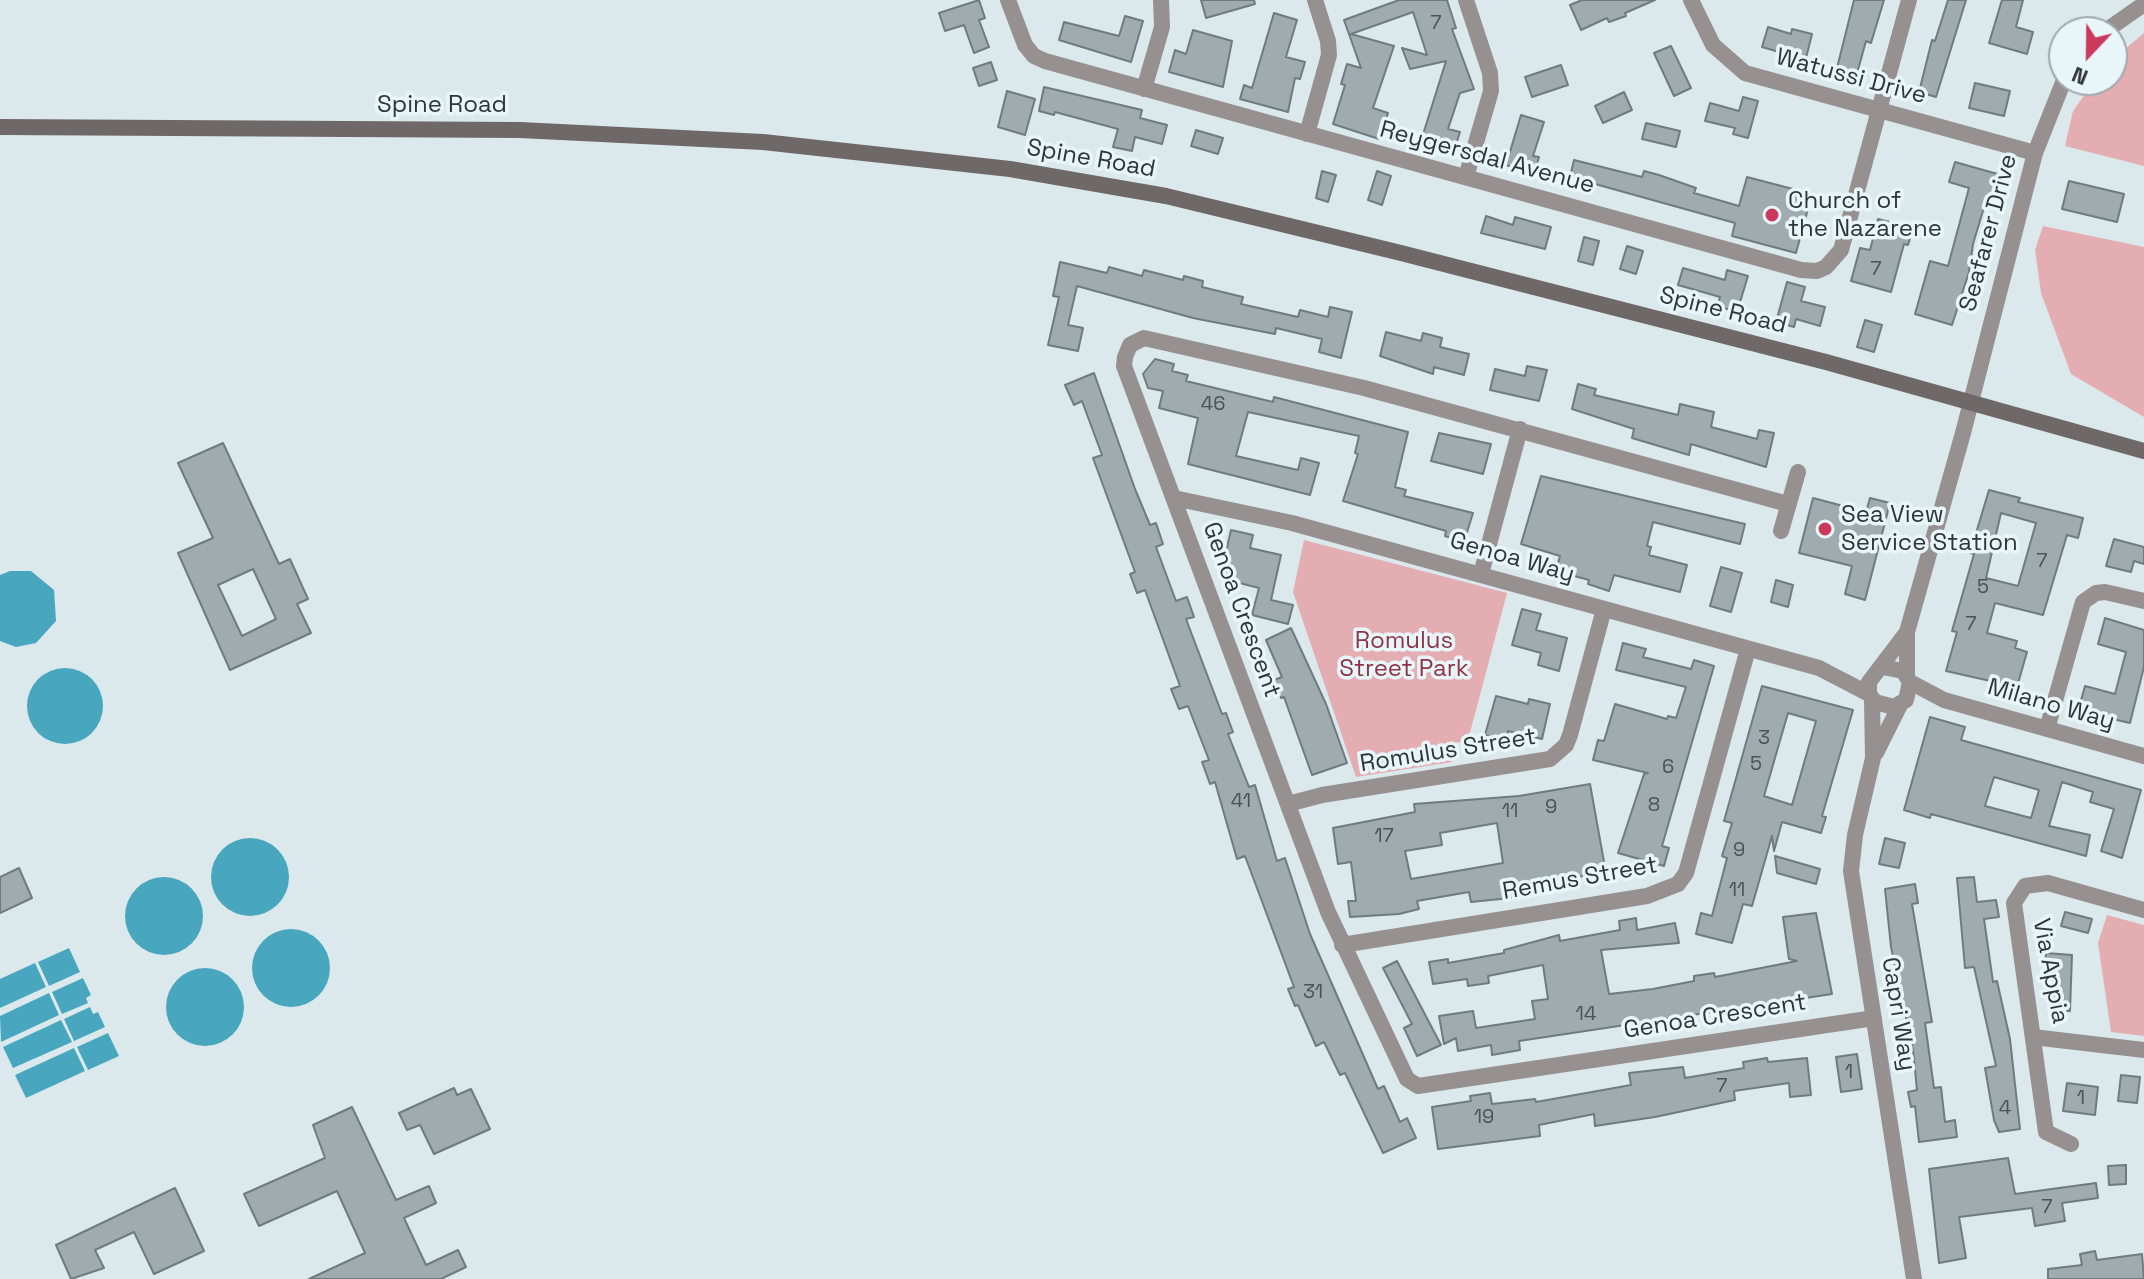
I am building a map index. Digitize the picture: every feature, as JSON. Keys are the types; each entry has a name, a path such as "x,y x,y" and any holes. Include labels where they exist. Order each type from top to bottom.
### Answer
{"main road":[{"name":"Spine Road","path":"0,127 520,130 763,142 1010,169 1166,196 1386,249 2144,451"}],"street":[{"name":"Reygersdal Avenue","path":"1008,0 1018,32 1034,56 1801,270 1817,271 1826,267 1841,250 1880,110"},
{"path":"1144,89 1162,27 1161,0"},
{"path":"1307,134 1329,55 1315,0"},
{"path":"1466,0 1490,73 1491,91 1466,177"},
{"name":"Watussi Drive","path":"1691,0 1713,45 1733,66 1745,73 2035,153"},
{"path":"1880,110 1909,0"},
{"path":"2127,16 2144,4"},
{"name":"Seafarer Drive","path":"1971,403 2035,153 2058,96"},
{"name":"Genoa Crescent","path":"1788,504 1364,388 1144,338 1130,345 1124,366 1342,945 1405,1077 1418,1086 1874,1018"},
{"path":"1907,632 1869,682 1871,697 1887,708 1903,702 1908,679 1907,632 1971,403"},
{"path":"1481,574 1520,429"},
{"path":"1781,531 1798,472"},
{"name":"Genoa Way","path":"1174,498 1292,523 1748,649 1835,674 1871,697"},
{"path":"2047,729 2083,602 2096,593 2105,592 2144,601"},
{"name":"Romulus Street","path":"1288,804 1322,795 1550,759 1566,745 1570,735 1604,609"},
{"name":"Remus Street","path":"1342,945 1647,896 1678,884 1686,873 1748,649"},
{"path":"1879,669 1897,667 1908,679"},
{"name":"Genoa Way","path":"1835,674 1879,669"},
{"name":"Milano Way","path":"1908,679 1944,700 2144,756"},
{"name":"Capri Way","path":"1871,697 1873,758"},
{"name":"Milano Way","path":"1903,702 1944,700"},
{"name":"Capri Way","path":"1903,702 1873,758 1855,835 1851,871 1914,1279"},
{"name":"Via Appia","path":"2144,910 2048,883 2032,884 2020,890 2014,903 2033,1037 2144,1050"},
{"path":"2033,1037 2046,1132 2071,1144"}],"green space":[{"path":"2144,33 2144,166 2065,146 2073,111 2084,96 2128,96 2128,46"},
{"path":"2043,226 2144,247 2144,417 2071,374 2041,293 2035,250"},
{"name":"Romulus Street Park","path":"1304,540 1507,593 1467,744 1456,742 1452,762 1356,777 1293,592"},
{"path":"2107,915 2144,925 2144,1036 2111,1032 2098,943"}],"water":[{"path":"10,571 31,571 54,590 56,621 36,643 16,647 0,641 0,575"},
{"path":"65,668 80,671 92,679 100,691 103,706 100,721 92,733 80,741 65,744 50,741 38,733 30,721 27,706 30,691 38,679 50,671"},
{"path":"242,838 258,838 272,844 283,855 289,877 283,899 272,910 258,916 242,916 228,910 217,899 211,885 211,869 217,855 228,844"},
{"path":"156,877 172,877 186,883 197,894 203,916 197,938 186,949 172,955 156,955 142,949 131,938 125,924 125,908 131,894 142,883"},
{"path":"283,929 299,929 313,935 324,946 330,968 324,990 313,1001 299,1007 283,1007 269,1001 258,990 252,976 252,960 258,946 269,935"},
{"path":"69,948 80,972 49,986 38,962"},
{"path":"35,963 46,987 0,1008 0,979"},
{"path":"205,968 220,971 233,979 241,992 244,1007 241,1022 233,1035 220,1043 205,1046 190,1043 177,1035 169,1022 166,1007 169,992 177,979 190,971"},
{"path":"83,978 91,995 86,998 88,1003 62,1014 52,992"},
{"path":"49,993 59,1015 1,1042 0,1016"},
{"path":"90,1007 93,1014 98,1012 105,1027 74,1041 64,1019"},
{"path":"61,1020 72,1042 13,1068 3,1047"},
{"path":"108,1033 119,1056 88,1070 77,1047"},
{"path":"74,1048 85,1071 26,1098 15,1075"}],"building":[{"path":"979,0 985,18 979,20 989,47 974,53 964,25 945,31 939,13"},
{"path":"1201,0 1254,0 1255,4 1206,18"},
{"path":"1399,0 1447,0 1456,28 1452,29 1474,89 1460,93 1448,129 1460,132 1453,154 1420,144 1446,61 1410,69 1402,48 1427,55 1413,12 1351,34 1394,46 1373,108 1388,113 1379,139 1333,124 1345,85 1341,84 1347,64 1361,68 1344,20"},
{"path":"1582,0 1655,0 1625,13 1626,16 1609,22 1607,18 1581,30 1570,5"},
{"path":"1854,0 1884,0 1871,43 1866,41 1856,77 1836,72"},
{"path":"1948,0 1966,0 1936,97 1919,92 1932,40 1935,41"},
{"path":"2002,0 2023,0 2016,27 2033,32 2027,54 1989,43"},
{"path":"1274,13 1297,20 1286,57 1305,62 1300,79 1295,78 1288,112 1240,99 1244,85 1252,88"},
{"path":"1125,16 1143,21 1131,62 1059,40 1064,22 1119,36"},
{"path":"1768,27 1791,34 1792,29 1812,34 1804,66 1784,60 1786,54 1762,47"},
{"path":"1193,30 1232,41 1223,87 1169,72 1175,50 1186,54"},
{"path":"1671,46 1691,88 1674,96 1654,53"},
{"path":"991,62 997,80 979,86 973,68"},
{"path":"1561,65 1568,85 1532,97 1525,77"},
{"path":"1975,83 2010,91 2004,116 1969,108"},
{"path":"1044,87 1142,110 1140,118 1167,125 1162,144 1135,137 1132,151 1113,147 1118,129 1055,112 1054,115 1039,111"},
{"path":"1007,91 1035,99 1025,135 998,127"},
{"path":"1624,92 1632,110 1603,123 1595,106"},
{"path":"1743,97 1758,101 1748,138 1733,134 1735,128 1705,121 1710,103 1739,111"},
{"path":"1521,115 1544,122 1533,156 1539,157 1534,174 1506,165"},
{"path":"1646,123 1680,131 1676,147 1642,139"},
{"path":"1196,130 1223,138 1218,154 1191,146"},
{"path":"1574,160 1642,177 1644,171 1659,175 1696,188 1694,193 1739,206 1747,177 1812,194 1796,253 1732,236 1735,223 1570,177"},
{"path":"1955,162 2001,175 1995,196 1988,194 1952,325 1915,314 1930,261 1948,266 1969,188 1949,182"},
{"path":"1322,171 1336,175 1328,202 1316,198"},
{"path":"1377,171 1391,176 1382,205 1368,200"},
{"path":"2069,181 2124,194 2117,222 2062,209"},
{"path":"1486,216 1513,225 1515,217 1551,227 1545,249 1481,233"},
{"path":"1878,219 1913,228 1908,245 1904,244 1891,292 1851,281 1860,248 1870,250"},
{"path":"1584,237 1599,241 1593,265 1578,261"},
{"path":"1627,246 1643,251 1636,274 1620,269"},
{"path":"1060,262 1107,273 1109,267 1142,276 1144,270 1183,280 1184,276 1203,281 1202,287 1243,297 1241,304 1298,317 1300,310 1328,317 1330,307 1352,312 1341,358 1319,352 1322,339 1276,328 1275,334 1193,318 1077,286 1068,325 1083,328 1078,351 1048,345 1059,297 1053,296"},
{"path":"1683,268 1725,280 1727,270 1748,276 1737,312 1717,306 1720,297 1678,285"},
{"path":"1787,282 1805,287 1801,301 1825,307 1820,326 1796,319 1794,327 1776,322"},
{"path":"1865,320 1882,325 1874,352 1857,347"},
{"path":"1386,332 1421,341 1423,333 1442,338 1440,347 1469,354 1464,375 1434,367 1433,374 1380,356"},
{"path":"1155,359 1174,364 1172,371 1188,375 1186,381 1273,402 1274,397 1408,432 1395,487 1406,490 1404,496 1473,513 1464,542 1445,536 1446,531 1343,501 1358,454 1355,453 1359,436 1248,412 1236,456 1298,470 1301,458 1319,463 1310,495 1188,464 1198,418 1159,408 1163,391 1148,388 1143,374"},
{"path":"1527,366 1547,370 1539,401 1490,390 1495,369 1525,376"},
{"path":"1094,373 1135,489 1150,525 1156,523 1163,544 1156,547 1176,601 1187,597 1194,617 1186,619 1222,714 1226,713 1233,732 1228,734 1249,787 1255,785 1277,861 1285,858 1310,934 1378,1089 1384,1086 1400,1122 1407,1118 1416,1138 1383,1153 1345,1073 1340,1075 1324,1042 1316,1046 1298,1005 1295,1006 1288,989 1294,987 1245,856 1237,859 1215,782 1210,784 1202,762 1209,760 1188,706 1179,709 1171,689 1180,686 1145,590 1137,593 1130,574 1135,572 1093,458 1102,455 1082,401 1074,405 1065,385"},
{"path":"1578,384 1596,389 1594,395 1678,415 1680,404 1714,412 1711,427 1757,439 1759,430 1774,433 1766,467 1691,444 1689,455 1632,438 1634,429 1572,409"},
{"path":"1439,433 1491,444 1483,474 1431,461"},
{"path":"223,443 279,564 290,559 308,599 297,604 311,633 230,670 178,553 213,538 178,463","holes":["253,569 276,619 242,636 218,585"]},
{"path":"1541,476 1745,524 1740,544 1653,522 1647,546 1651,547 1649,555 1687,565 1680,592 1614,575 1609,591 1588,584 1589,580 1556,571 1560,556 1521,544"},
{"path":"1989,490 2020,498 2018,502 2083,518 2078,538 2067,535 2043,615 1995,603 1987,633 2017,641 2015,648 2027,652 2017,687 1946,671 1957,632 1952,631 1974,554 1970,553","holes":["2001,513 2036,523 2018,586 1986,578"]},
{"path":"1813,498 1866,512 1870,498 1890,503 1865,600 1845,594 1852,566 1799,553"},
{"path":"1231,530 1253,535 1250,548 1281,555 1271,600 1293,605 1288,624 1252,615 1259,588 1220,578"},
{"path":"2114,539 2144,547 2144,564 2134,561 2131,572 2106,566"},
{"path":"1721,567 1742,573 1731,612 1710,606"},
{"path":"1776,580 1793,585 1788,607 1771,602"},
{"path":"1522,609 1541,614 1536,630 1567,638 1559,671 1538,665 1541,653 1512,645"},
{"path":"2105,618 2144,630 2144,667 2130,723 2078,711 2085,686 2115,694 2126,652 2098,644"},
{"path":"1291,628 1326,704 1347,763 1312,775 1284,697 1281,698 1274,680 1282,677 1266,640"},
{"path":"1623,643 1646,649 1643,657 1691,669 1694,660 1714,666 1662,846 1669,848 1664,866 1618,853 1644,774 1648,773 1593,760 1598,740 1604,741 1615,704 1667,719 1668,716 1676,718 1686,687 1616,670"},
{"path":"1762,686 1853,710 1822,816 1826,817 1821,833 1782,822 1774,851 1772,836 1752,906 1743,904 1732,943 1696,934 1701,913 1712,916 1727,858 1722,856 1732,823 1724,821","holes":["1788,713 1816,721 1792,805 1764,796"]},
{"path":"1496,696 1528,704 1529,699 1550,704 1542,739 1508,731 1506,741 1485,735"},
{"path":"1930,717 1965,727 1961,740 2141,790 2122,858 2101,851 2114,809 2090,802 2093,792 2062,782 2049,826 2090,835 2086,856 1931,814 1930,818 1904,810","holes":["1994,777 2039,790 2031,818 1985,806"]},
{"path":"1590,784 1606,873 1528,884 1530,896 1471,902 1469,892 1417,901 1419,909 1399,914 1350,917 1348,901 1356,901 1351,862 1338,864 1333,828 1415,812 1414,804 1519,796","holes":["1497,823 1503,863 1411,879 1405,851 1442,845 1440,833"]},
{"path":"1885,838 1905,843 1899,868 1879,864"},
{"path":"1775,856 1820,869 1816,884 1777,873"},
{"path":"19,868 32,898 0,913 0,877"},
{"path":"1974,877 1977,902 1996,900 1999,917 1984,919 1993,982 1997,981 2010,1039 2020,1129 1999,1132 1985,1068 1996,1066 1974,967 1965,968 1957,878"},
{"path":"1915,884 1918,903 1912,904 1932,1022 1925,1023 1934,1088 1941,1087 1945,1122 1955,1120 1957,1137 1919,1142 1915,1106 1911,1107 1908,1092 1917,1090 1913,1050 1891,947 1885,889"},
{"path":"2065,912 2092,919 2088,933 2061,926"},
{"path":"1816,913 1832,994 1519,1041 1520,1050 1492,1055 1491,1045 1458,1051 1456,1038 1444,1044 1439,1016 1473,1011 1476,1028 1535,1019 1532,1001 1548,999 1543,965 1488,976 1489,983 1468,986 1467,979 1433,984 1429,962 1448,959 1448,963 1504,953 1504,950 1559,935 1560,941 1620,930 1619,921 1636,918 1637,930 1675,923 1679,943 1601,950 1609,994 1653,989 1694,981 1694,976 1714,973 1715,977 1797,961 1789,959 1783,917"},
{"path":"2046,953 2072,955 2070,1011 2051,1010 2054,972 2045,971"},
{"path":"1397,961 1441,1045 1417,1056 1404,1028 1412,1024 1383,968"},
{"path":"1857,1054 1862,1089 1841,1092 1836,1057"},
{"path":"1767,1058 1768,1062 1807,1058 1811,1095 1790,1097 1789,1083 1734,1091 1735,1100 1655,1117 1595,1126 1594,1114 1539,1125 1540,1136 1438,1149 1432,1107 1471,1101 1470,1096 1490,1093 1492,1104 1535,1099 1536,1102 1631,1085 1629,1073 1683,1067 1685,1078 1744,1068 1743,1062"},
{"path":"2121,1075 2140,1077 2137,1103 2118,1101"},
{"path":"2067,1083 2098,1087 2095,1115 2063,1111"},
{"path":"454,1088 457,1095 471,1089 490,1129 434,1154 420,1125 407,1130 399,1113"},
{"path":"352,1107 396,1200 429,1186 436,1203 404,1218 426,1265 458,1250 466,1267 441,1279 309,1279 365,1253 337,1191 259,1226 244,1194 325,1158 313,1125"},
{"path":"2008,1158 2015,1194 2096,1183 2098,1198 2062,1203 2065,1221 2035,1226 2032,1208 1959,1217 1966,1258 1939,1263 1929,1169"},
{"path":"2126,1165 2126,1184 2109,1185 2108,1166"},
{"path":"175,1188 204,1251 154,1274 134,1232 95,1250 104,1268 71,1279 56,1245"},
{"path":"2095,1251 2097,1260 2142,1254 2144,1279 2048,1279 2048,1269 2082,1265 2080,1254"}],"place":[{"name":"Church of the Nazarene","path":"1772,215"},
{"name":"Sea View Service Station","path":"1825,529"}]}
